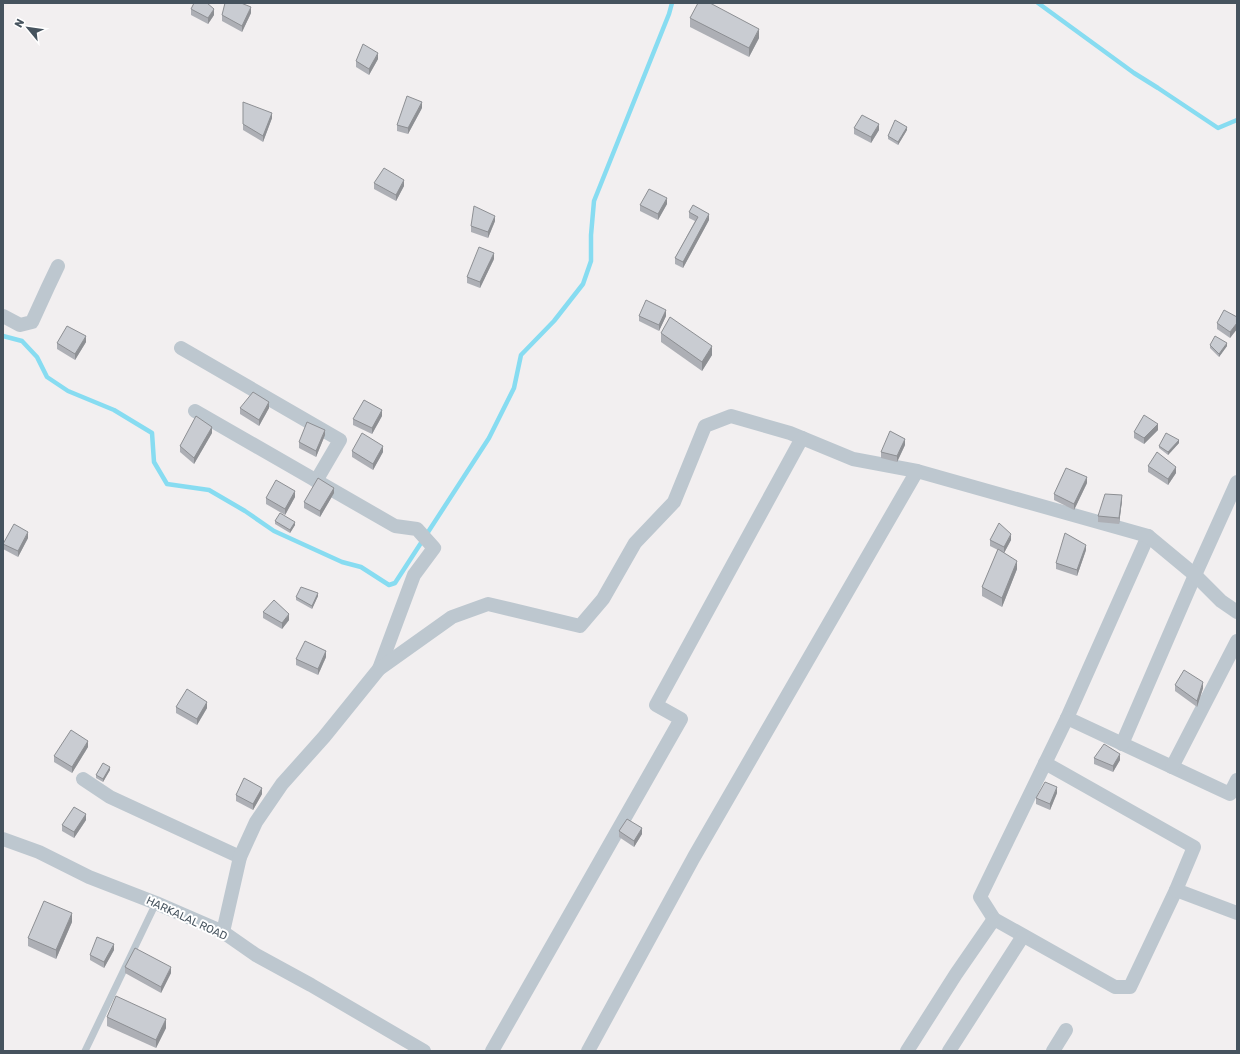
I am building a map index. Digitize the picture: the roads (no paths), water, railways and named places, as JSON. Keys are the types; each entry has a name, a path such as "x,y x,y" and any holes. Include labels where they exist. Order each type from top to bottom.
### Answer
{"street":[{"path":"3,316 20,325 32,322 58,266"},
{"path":"181,348 340,440 316,481"},
{"path":"195,411 395,526 417,529 434,548 414,575 379,669"},
{"path":"223,932 240,857 256,822 282,784 324,737 379,669 452,617 488,604 580,626 603,599 634,544 674,502 705,426 732,416 790,433 853,459 917,471 1148,536 1195,575 1221,601 1237,612"},
{"path":"492,1051 681,719 656,705 802,438"},
{"path":"588,1051 698,850 917,471"},
{"path":"1122,744 1237,482"},
{"path":"1045,763 1194,847 1176,890 1130,987 1115,987 994,919 980,897 1066,718 1148,536"},
{"path":"1172,767 1237,641"},
{"path":"1066,718 1230,794 1237,780"},
{"path":"82,779 110,797 240,857"},
{"name":"HARKALAL ROAD","path":"3,839 39,852 89,877 156,903 223,932 256,955 424,1051"},
{"path":"1176,890 1237,913"},
{"path":"907,1051 956,974 994,919"},
{"path":"949,1051 1024,936"},
{"path":"1053,1051 1066,1030"}],"lane":[{"path":"86,1051 156,903"}],"waterway":[{"path":"3,336 22,341 37,357 47,377 68,391 114,410 152,433 154,462 167,484 209,490 245,511 274,531 342,562 361,567 389,585 395,583 489,438 514,388 521,355 554,321 583,284 591,261 591,235 594,201 669,14 672,3"},
{"path":"1038,3 1134,73 1218,128 1237,120"}]}
